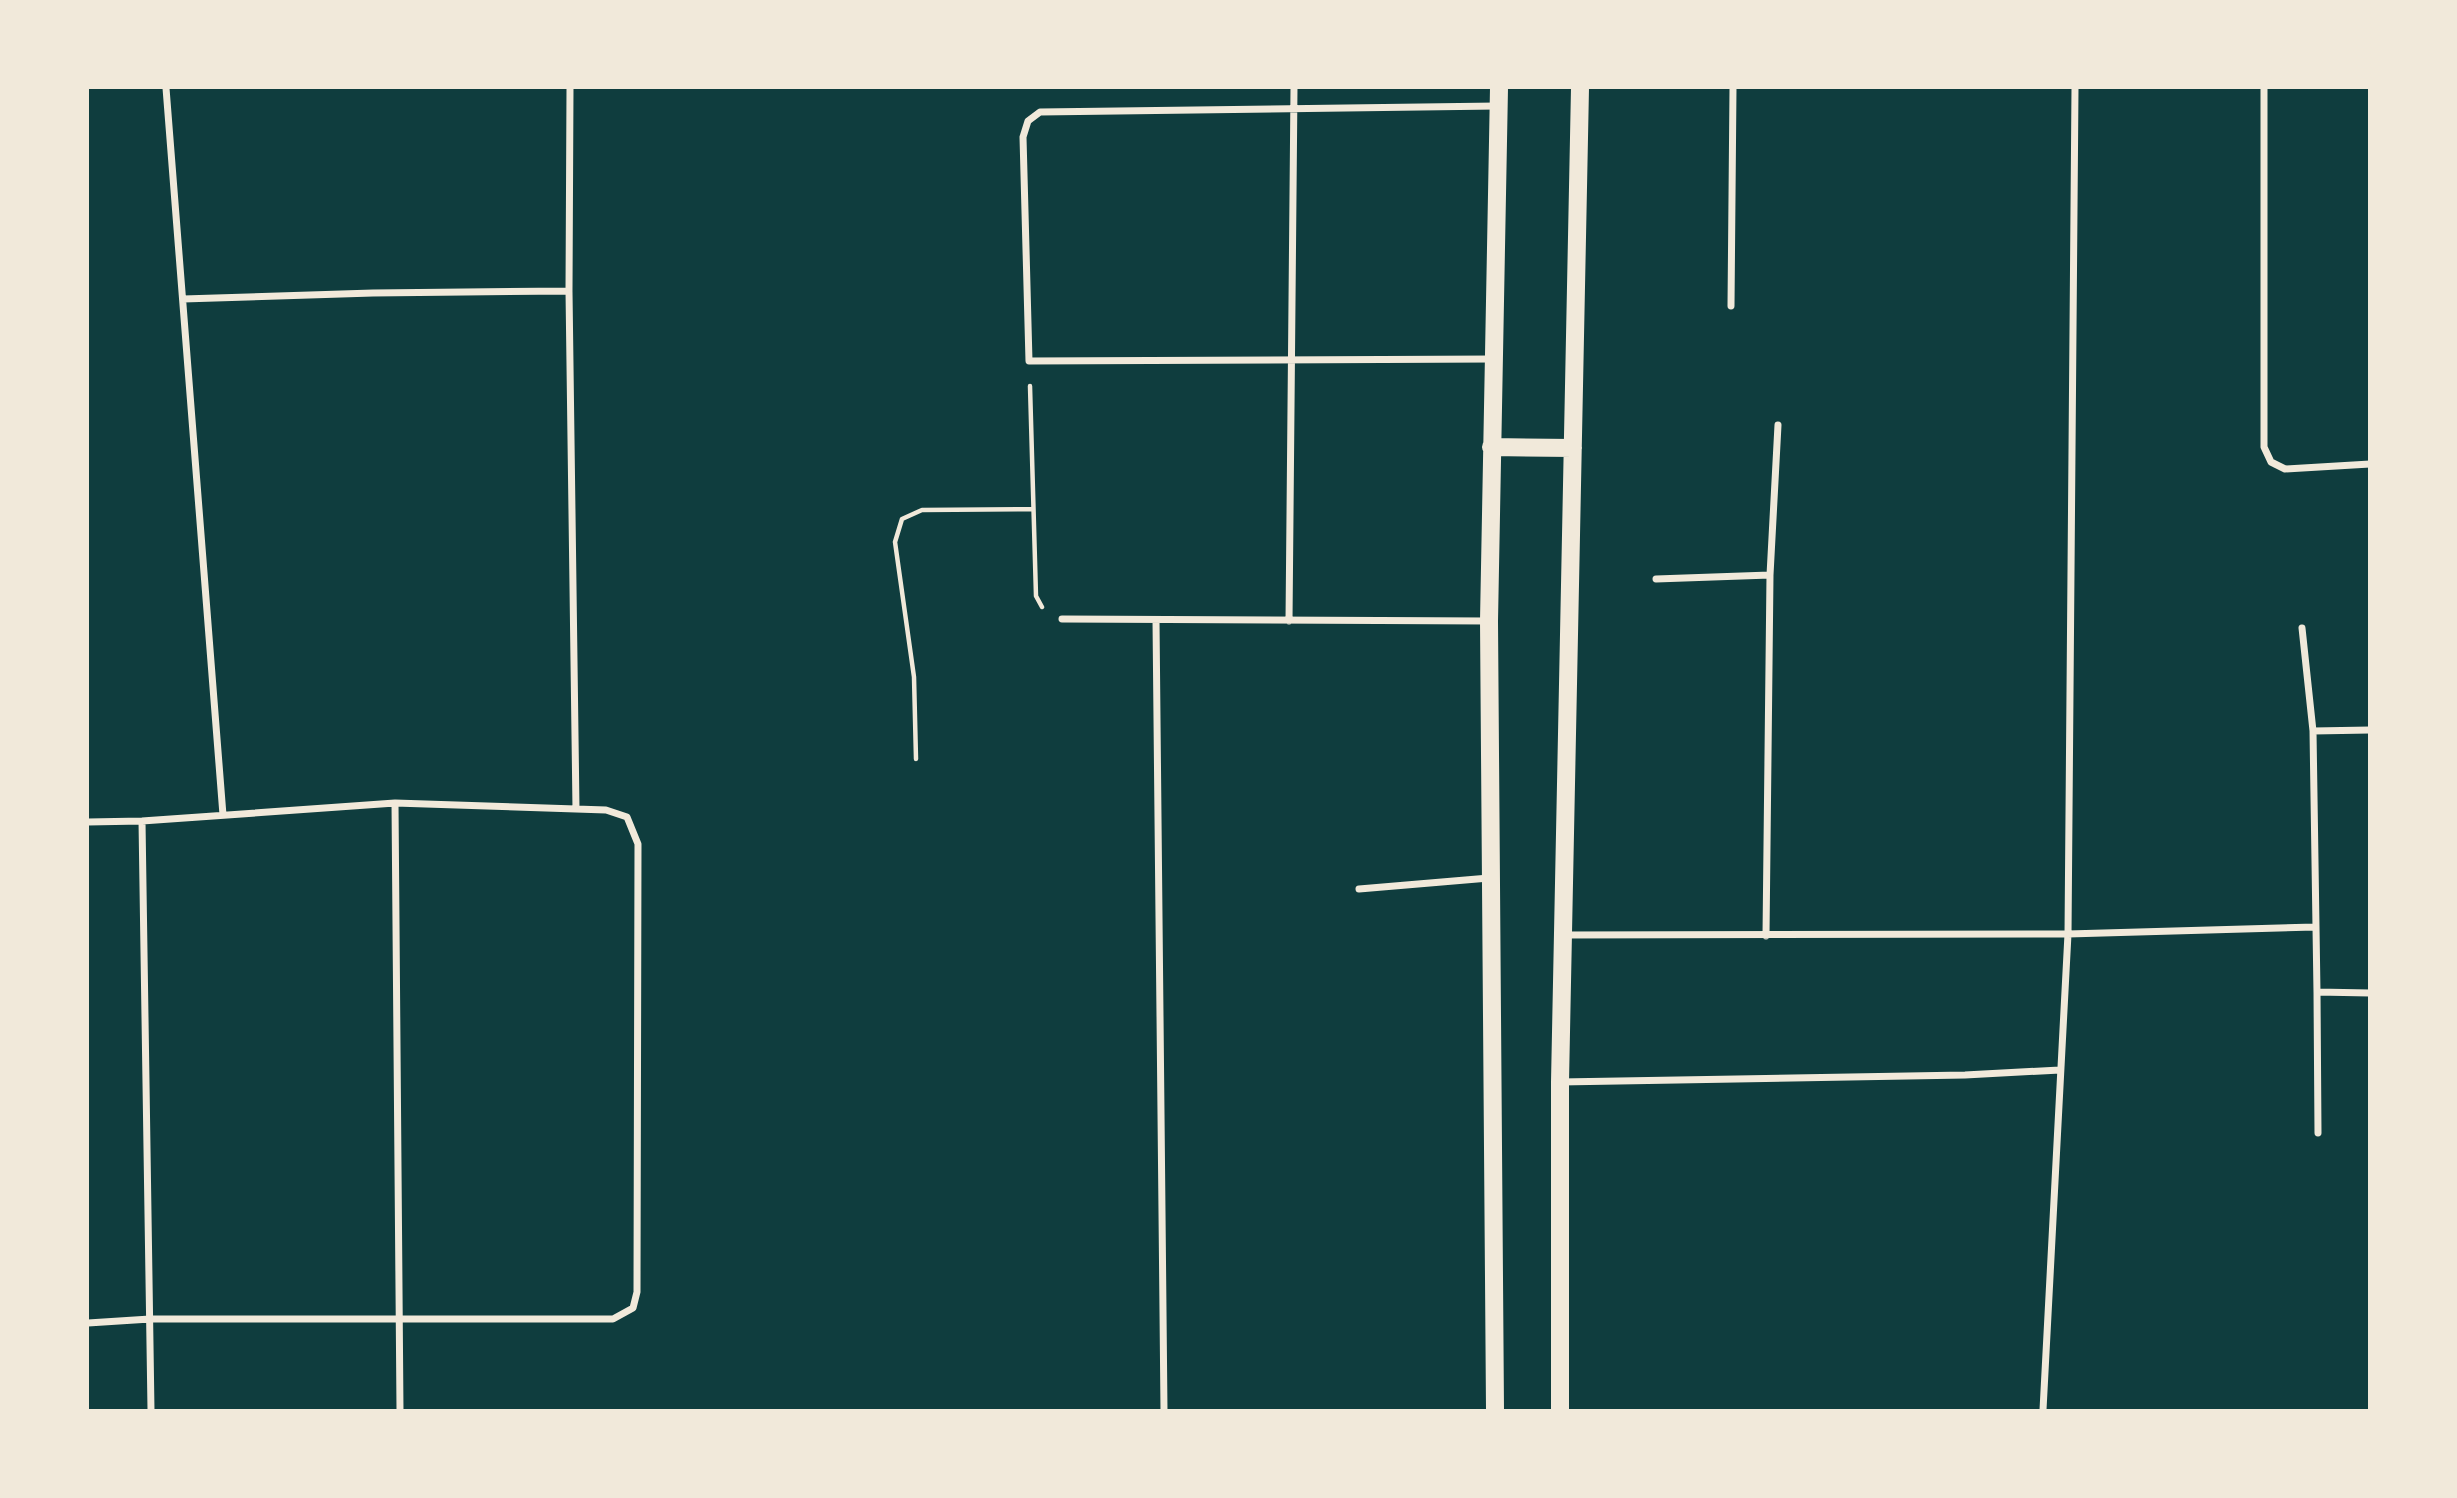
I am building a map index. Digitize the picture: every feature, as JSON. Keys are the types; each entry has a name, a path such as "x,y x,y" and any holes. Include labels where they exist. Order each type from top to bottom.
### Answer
{"main road":[{"path":"1495,1410 1489,621 1499,88"},
{"path":"1560,1410 1560,1082 1580,88"},
{"path":"1491,447 1573,448"}],"street":[{"path":"166,88 223,816"},
{"path":"570,88 569,292 576,809"},
{"path":"1289,621 1294,88"},
{"path":"1731,306 1734,88"},
{"path":"2043,1410 2068,934 2076,88"},
{"path":"2264,88 2264,447 2271,462 2285,469 2370,464"},
{"path":"1495,359 1029,361 1023,136 1028,121 1040,112 1499,106"},
{"path":"183,299 373,293 569,292"},
{"path":"1766,936 1770,575 1779,425"},
{"path":"1656,579 1770,575"},
{"path":"1062,619 1489,621"},
{"path":"1156,620 1164,1410"},
{"path":"2302,628 2312,731 2318,1133"},
{"path":"2312,731 2370,730"},
{"path":"395,803 400,1410"},
{"path":"88,822 223,816 395,803 606,810 627,817 638,844 637,1292 633,1308 613,1320 150,1319 88,1323"},
{"path":"142,821 151,1410"},
{"path":"1359,889 1489,878"},
{"path":"1563,935 2068,934 2315,926"},
{"path":"2317,992 2370,993"},
{"path":"1560,1082 1965,1075 2060,1070"}],"path":[{"path":"1029,361 1036,596 1044,611 1062,619"},
{"path":"916,760 914,677 895,542 902,519 922,510 1033,509"}]}
